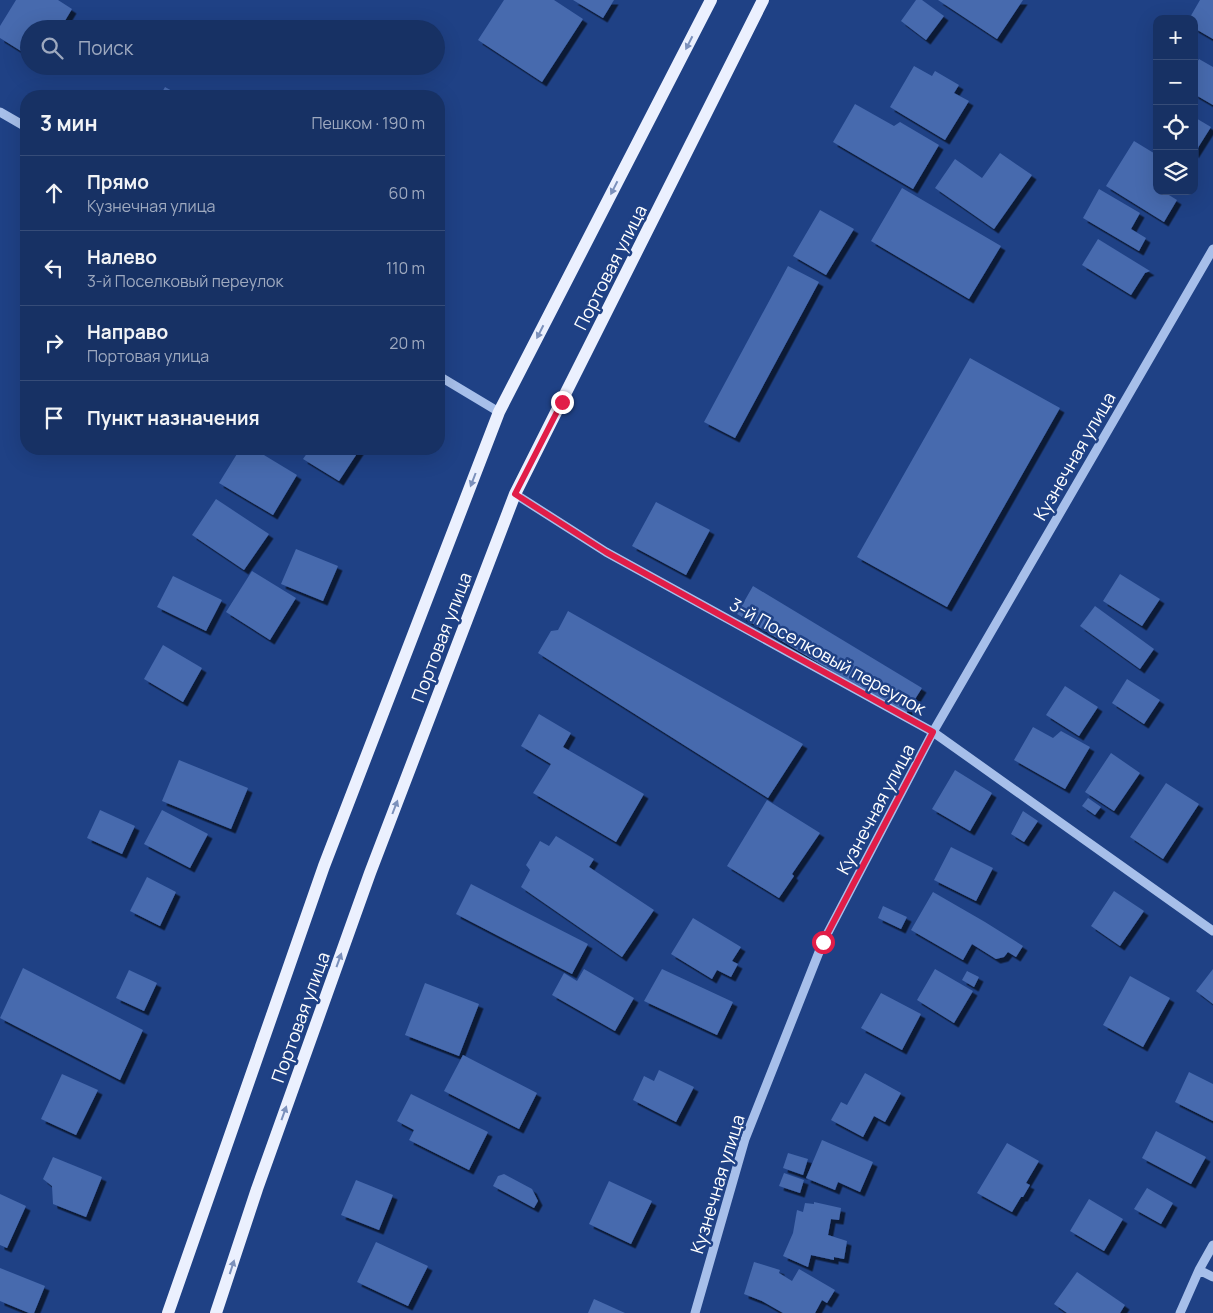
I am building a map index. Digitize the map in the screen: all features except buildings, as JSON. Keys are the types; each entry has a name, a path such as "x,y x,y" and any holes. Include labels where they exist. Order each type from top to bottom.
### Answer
{"main road":[{"name":"Портовая улица","path":"168,1313 324,866 499,412 711,0"},
{"name":"Портовая улица","path":"216,1313 366,882 515,494 764,0"}],"street":[{"path":"0,112 20,124"},
{"name":"Кузнечная улица","path":"696,1313 746,1139 823,942 933,732 1213,248"},
{"path":"445,380 499,412"},
{"name":"3-й Поселковый переулок","path":"515,494 606,552 933,732 1213,931"},
{"path":"1180,1313 1199,1270 1213,1245"},
{"path":"1199,1270 1213,1277"}],"route":[{"path":"562,402 515,494 606,552 933,732 823,942"}]}
